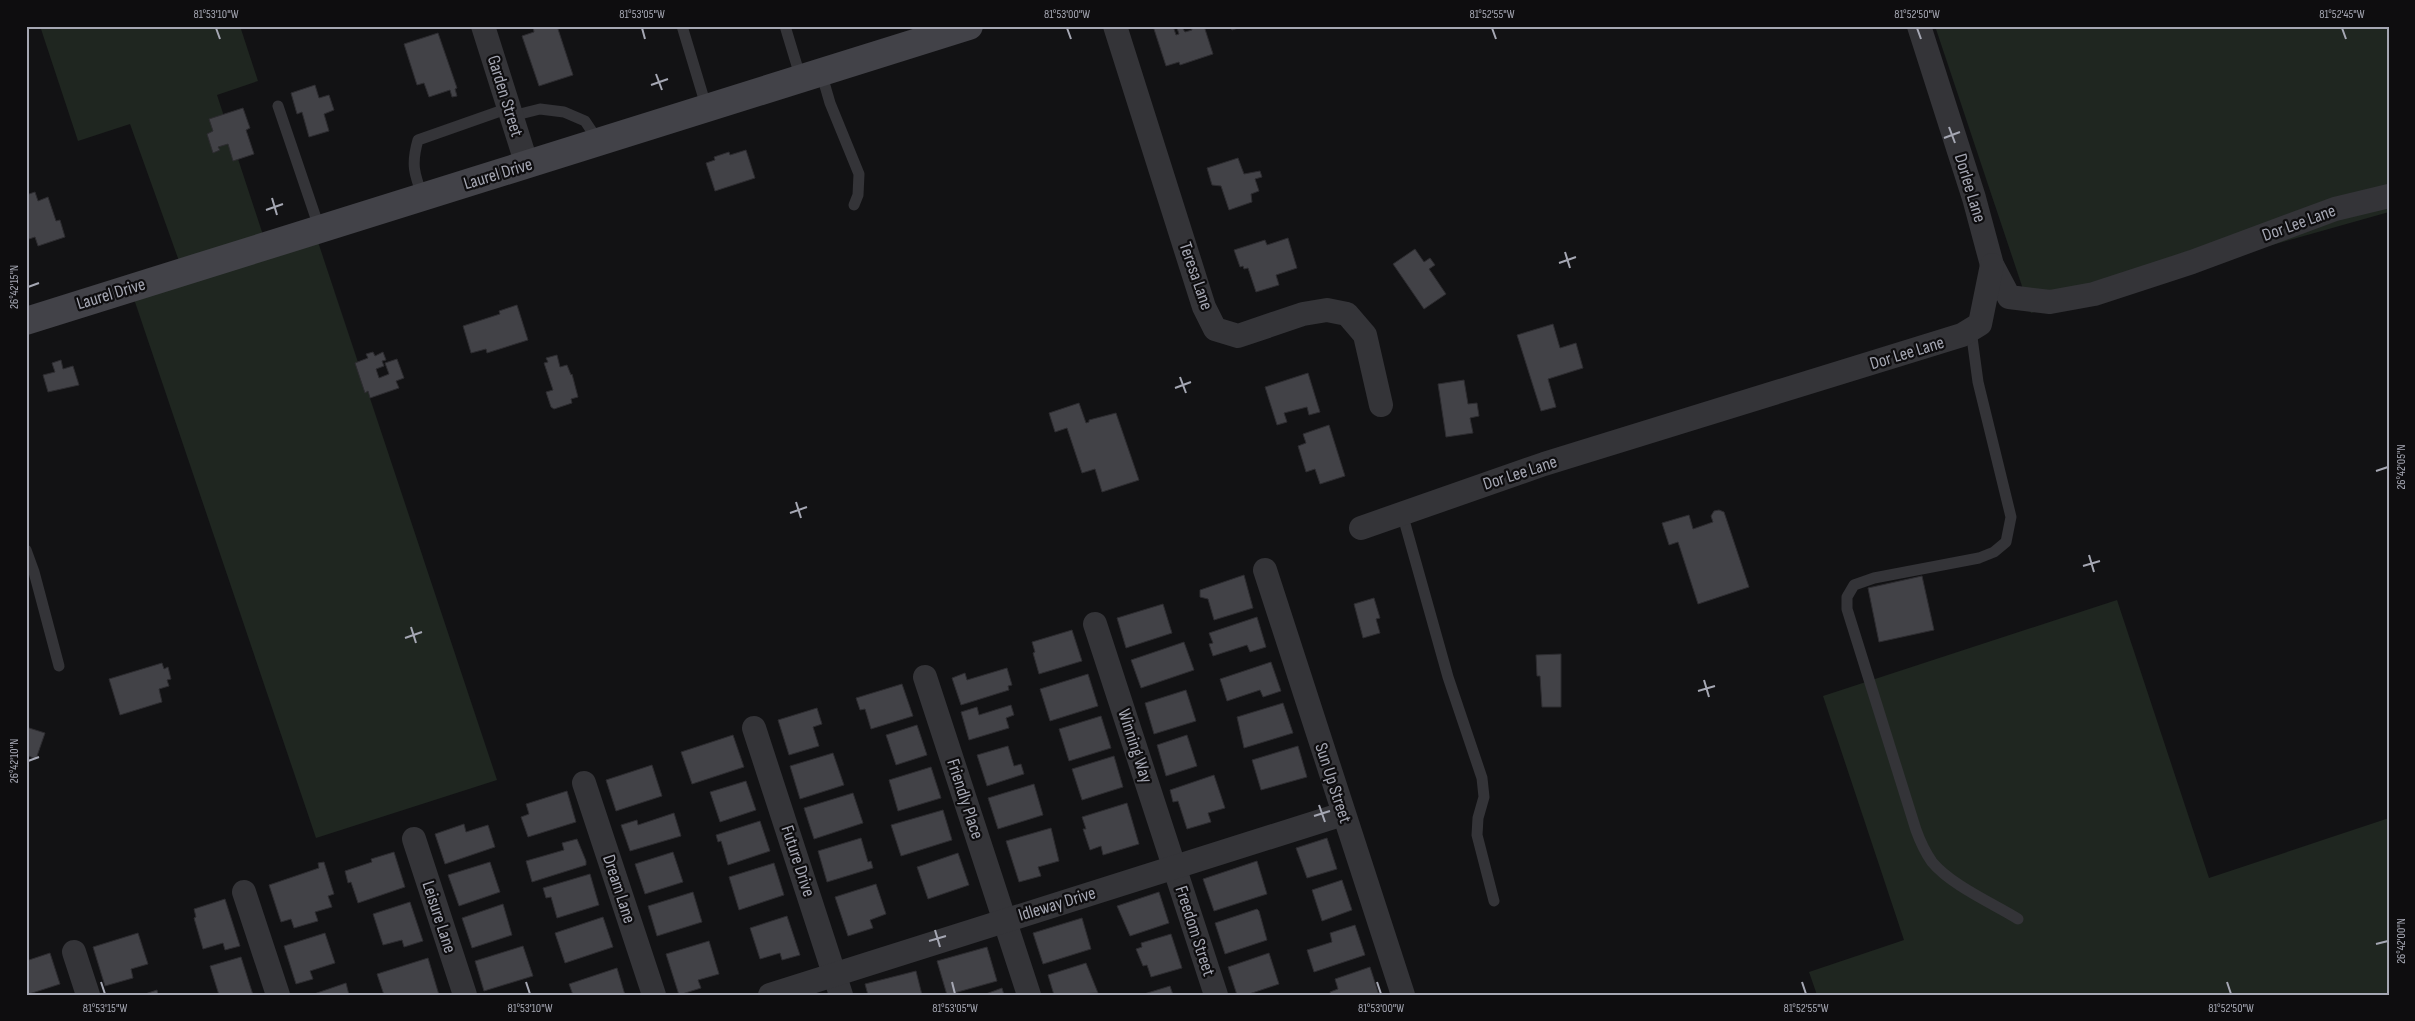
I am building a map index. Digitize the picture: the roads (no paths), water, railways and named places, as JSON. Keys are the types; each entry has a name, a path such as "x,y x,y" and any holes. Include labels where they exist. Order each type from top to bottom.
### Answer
{"street":[{"name":"Garden Street","path":"484,26 527,165"},
{"name":"Laurel Drive","path":"26,321 969,26"},
{"name":"Teresa Lane","path":"1115,26 1204,308 1215,328 1238,336 1302,314 1327,310 1347,314 1365,335 1381,404"},
{"name":"Dorlee Lane","path":"1919,26 1974,198 1992,264"},
{"name":"Dor Lee Lane","path":"1992,264 2009,297 2050,302 2094,294 2192,262 2336,209 2389,196"},
{"path":"1971,330 1980,324 1992,264"},
{"name":"Dor Lee Lane","path":"1361,528 1544,464 1941,342 1971,330"},
{"name":"Sun Up Street","path":"1265,570 1403,995"},
{"name":"Winning Way","path":"1095,624 1175,867"},
{"name":"Friendly Place","path":"925,677 1029,995"},
{"name":"Future Drive","path":"754,728 838,985"},
{"name":"Dream Lane","path":"584,783 654,995"},
{"name":"Idleway Drive","path":"770,995 838,985 1005,921 1343,814"},
{"name":"Leisure Lane","path":"414,839 465,995"},
{"name":"Freedom Street","path":"1175,867 1216,995"},
{"path":"244,892 278,995"},
{"path":"74,952 88,995"}],"lane":[{"path":"682,26 706,109"},
{"path":"785,26 811,76 830,103 859,174 858,196 854,205"},
{"path":"278,106 320,230"},
{"path":"423,197 414,173 414,155 418,140 510,112 540,109 564,112 586,121 599,142"},
{"path":"1971,330 1978,382 2011,517 2006,542 1994,552 1979,558 1874,578 1854,585 1847,597 1847,609 1923,847 1934,863 1958,882 2018,918"},
{"path":"1402,513 1448,677 1482,778 1484,797 1478,818 1477,835 1494,901"},
{"path":"26,550 34,572 58,666"}]}
